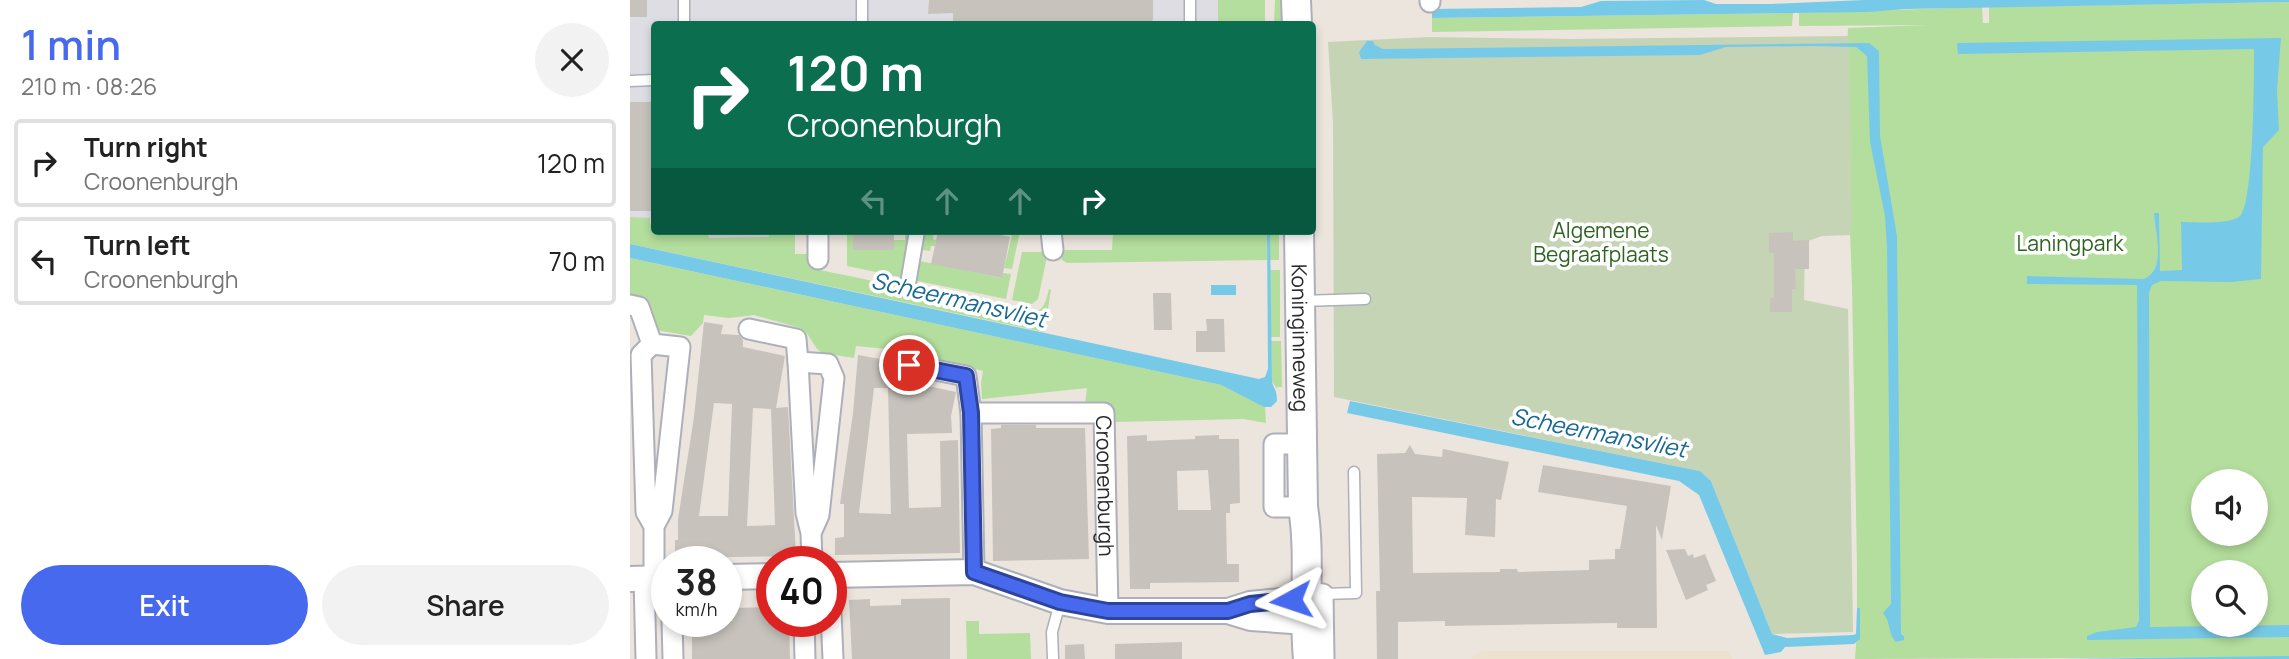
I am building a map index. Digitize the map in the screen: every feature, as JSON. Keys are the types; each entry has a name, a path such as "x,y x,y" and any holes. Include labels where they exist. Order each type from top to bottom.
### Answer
{"main road":[{"path":"1296,0 1297,21"},
{"name":"Koninginneweg","path":"1299,235 1303,508 1295,536 1308,659"},
{"name":"Koninginneweg","path":"1295,659 1301,601"}],"street":[{"path":"817,235 818,259"},
{"path":"908,284 916,235"},
{"path":"630,305 639,307 652,344"},
{"path":"749,329 796,339 806,513 811,546"},
{"path":"646,659 654,526 662,511 680,347 652,344"},
{"path":"652,344 641,355 646,512 654,526"},
{"path":"798,362 828,364 834,378 819,515 811,533"},
{"path":"909,365 966,376 971,413 974,572"},
{"name":"Croonenburgh","path":"971,413 1104,413 1108,611"},
{"path":"847,575 974,572 1060,602 1108,611 1228,611 1250,604 1301,601"},
{"name":"Koninginneweg","path":"1301,601 1324,659"},
{"path":"672,637 673,659"},
{"path":"804,637 805,659"},
{"path":"832,637 832,659"}],"lane":[{"path":"684,0 684,21"},
{"path":"862,0 862,21"},
{"path":"1190,0 1190,21"},
{"path":"630,81 651,80"},
{"path":"1300,301 1365,299"},
{"path":"1301,601 1356,593 1354,472"},
{"path":"1053,659 1052,632 1060,602"}],"shaded area":[{"path":"630,0 1259,0 1259,21 651,21 651,235 787,235 725,265 630,244"},
{"path":"1482,651 1729,651 1732,659 1472,659 1472,656"}],"green space":[{"path":"1218,0 1265,0 1265,21 1218,21"},
{"path":"1275,0 1287,0 1288,21 1274,21"},
{"name":"Laningpark","path":"2289,2 2289,657 1855,659 1857,566 1852,285 1845,97 1848,28 1927,25 1799,26 1799,13 1982,7 1983,23 1989,23 1989,7"},
{"path":"1793,13 1792,26 1432,32 1432,18"},
{"name":"Algemene Begraafplaats","path":"1849,36 1852,235 1822,236 1805,242 1804,300 1848,309 1853,632 1772,634 1711,481 1700,471 1334,397 1333,123 1328,42 1429,37 1568,39"},
{"path":"630,217 650,218 651,235 708,235 709,238 795,235 795,254 810,254 810,268 1029,313 1041,309 1049,289 1051,290 1044,332 630,244"},
{"path":"847,235 853,235 854,250 894,250 894,240 905,240 905,235 910,235 905,278 847,266"},
{"path":"923,235 934,235 935,246 931,246 930,251 922,250 920,261 1001,278 1003,273 1011,274 1006,299 913,280 918,245 924,245"},
{"path":"1012,235 1019,235 1012,269 1004,268"},
{"path":"1113,235 1267,235 1267,260 1067,263 1062,260 1060,250 1112,250"},
{"path":"1270,235 1279,235 1279,260 1270,260"},
{"path":"1022,252 1048,252 1038,299 1032,304 1012,300"},
{"path":"630,258 1221,385 1265,407 1266,423 1243,419 1115,422 1106,404 1085,404 1087,388 982,399 983,371 908,351 856,346 854,358 822,353 800,328 754,315 729,318 704,315 703,323 691,336 656,330 647,301 630,298"},
{"path":"1270,270 1280,270 1280,337 1271,337"},
{"path":"1271,341 1281,341 1282,387 1277,389 1272,381"},
{"path":"966,621 979,621 979,634 1030,633 1031,659 967,659"}],"water":[{"path":"1704,0 1716,4 1864,0 2289,2 1868,12 1432,18 1432,9 1581,7 1601,1"},
{"path":"2281,38 2277,90 2279,130 2263,147 2261,279 2232,282 2161,281 2152,285 2149,293 2150,627 2191,626 2191,637 2268,637 2268,625 2289,625 2289,637 2087,640 2087,636 2097,632 2136,627 2139,621 2137,285 2027,284 2027,276 2144,279 2151,274 2158,259 2154,213 2159,213 2160,271 2182,270 2181,222 2221,222 2240,216 2245,206 2251,164 2254,49 1958,54 1957,43"},
{"path":"1367,41 1373,41 1383,49 1869,43 1879,51 1880,136 1897,236 1901,634 1904,640 1896,642 1893,639 1883,613 1891,604 1887,248 1885,216 1870,142 1867,56 1856,47 1811,46 1726,47 1700,55 1361,59 1359,52"},
{"path":"1267,235 1270,235 1272,381 1277,401 1271,407 1264,407 1221,385 630,258 630,244 1259,379 1265,377 1268,369"},
{"path":"1211,285 1236,285 1236,295 1211,295"},
{"path":"1350,401 1700,471 1711,481 1772,634 1787,638 1853,635 1856,634 1857,608 1860,608 1860,639 1854,644 1785,647 1781,652 1765,655 1699,495 1679,481 1347,413"},
{"path":"2289,656 2289,659 2062,659"}],"building":[{"path":"630,0 647,0 647,17 630,17"},
{"path":"929,0 1153,0 1152,21 953,21 953,13 928,14"},
{"path":"630,102 651,102 651,211 630,211"},
{"path":"1793,232 1793,241 1809,240 1809,269 1795,269 1796,289 1792,289 1792,312 1770,312 1770,298 1774,298 1774,253 1769,253 1769,233"},
{"path":"853,235 894,235 894,250 853,250"},
{"path":"937,235 1010,237 1002,278 931,264"},
{"path":"1153,293 1171,293 1172,330 1154,330"},
{"path":"1206,319 1224,319 1225,352 1196,352 1196,331 1207,331"},
{"path":"704,322 723,325 721,334 739,335 743,340 743,347 785,356 776,408 788,407 795,546 756,546 756,557 742,557 742,546 675,546 675,540 678,540 678,519 694,417","holes":["714,403 732,404 728,516 699,516","753,408 771,409 775,525 747,526"]},
{"path":"858,355 897,362 900,380 956,392 951,416 952,433 907,434 909,508 941,507 940,441 958,440 960,553 847,555 847,546 835,546 835,538 844,537 844,504 840,504","holes":["874,388 888,388 891,514 859,513"]},
{"path":"1001,425 1085,428 1089,559 993,561 991,429 1001,428"},
{"path":"1147,435 1147,441 1219,435 1219,439 1239,439 1240,503 1230,504 1230,513 1226,513 1227,564 1239,564 1239,582 1150,583 1150,589 1130,589 1127,436","holes":["1208,470 1211,510 1178,510 1177,471"]},
{"path":"1410,445 1415,454 1442,457 1443,449 1509,462 1501,500 1496,499 1495,537 1465,535 1467,498 1412,497 1413,573 1500,572 1500,569 1517,569 1518,572 1589,570 1589,560 1615,559 1615,549 1620,549 1627,506 1538,492 1543,465 1671,486 1662,540 1656,525 1657,628 1617,628 1617,623 1445,626 1445,621 1398,622 1398,659 1377,659 1376,591 1380,591 1377,454 1405,453"},
{"path":"1685,549 1688,556 1693,554 1694,558 1705,554 1716,581 1706,585 1708,590 1686,600 1666,550"},
{"path":"950,598 950,659 852,659 849,600 870,599 870,606 901,605 901,599"},
{"path":"756,607 756,637 789,637 790,659 692,659 692,637 742,637 742,608"},
{"path":"1182,642 1182,659 1115,659 1115,644"},
{"path":"1084,644 1085,659 1065,659 1065,645"}],"route":[{"path":"909,365 966,376 971,413 975,512 974,572 1060,602 1108,611 1228,611 1250,604 1291,600"}],"water label":[{"name":"Scheermansvliet","path":"959,299"},
{"name":"Scheermansvliet","path":"1599,432"}]}
